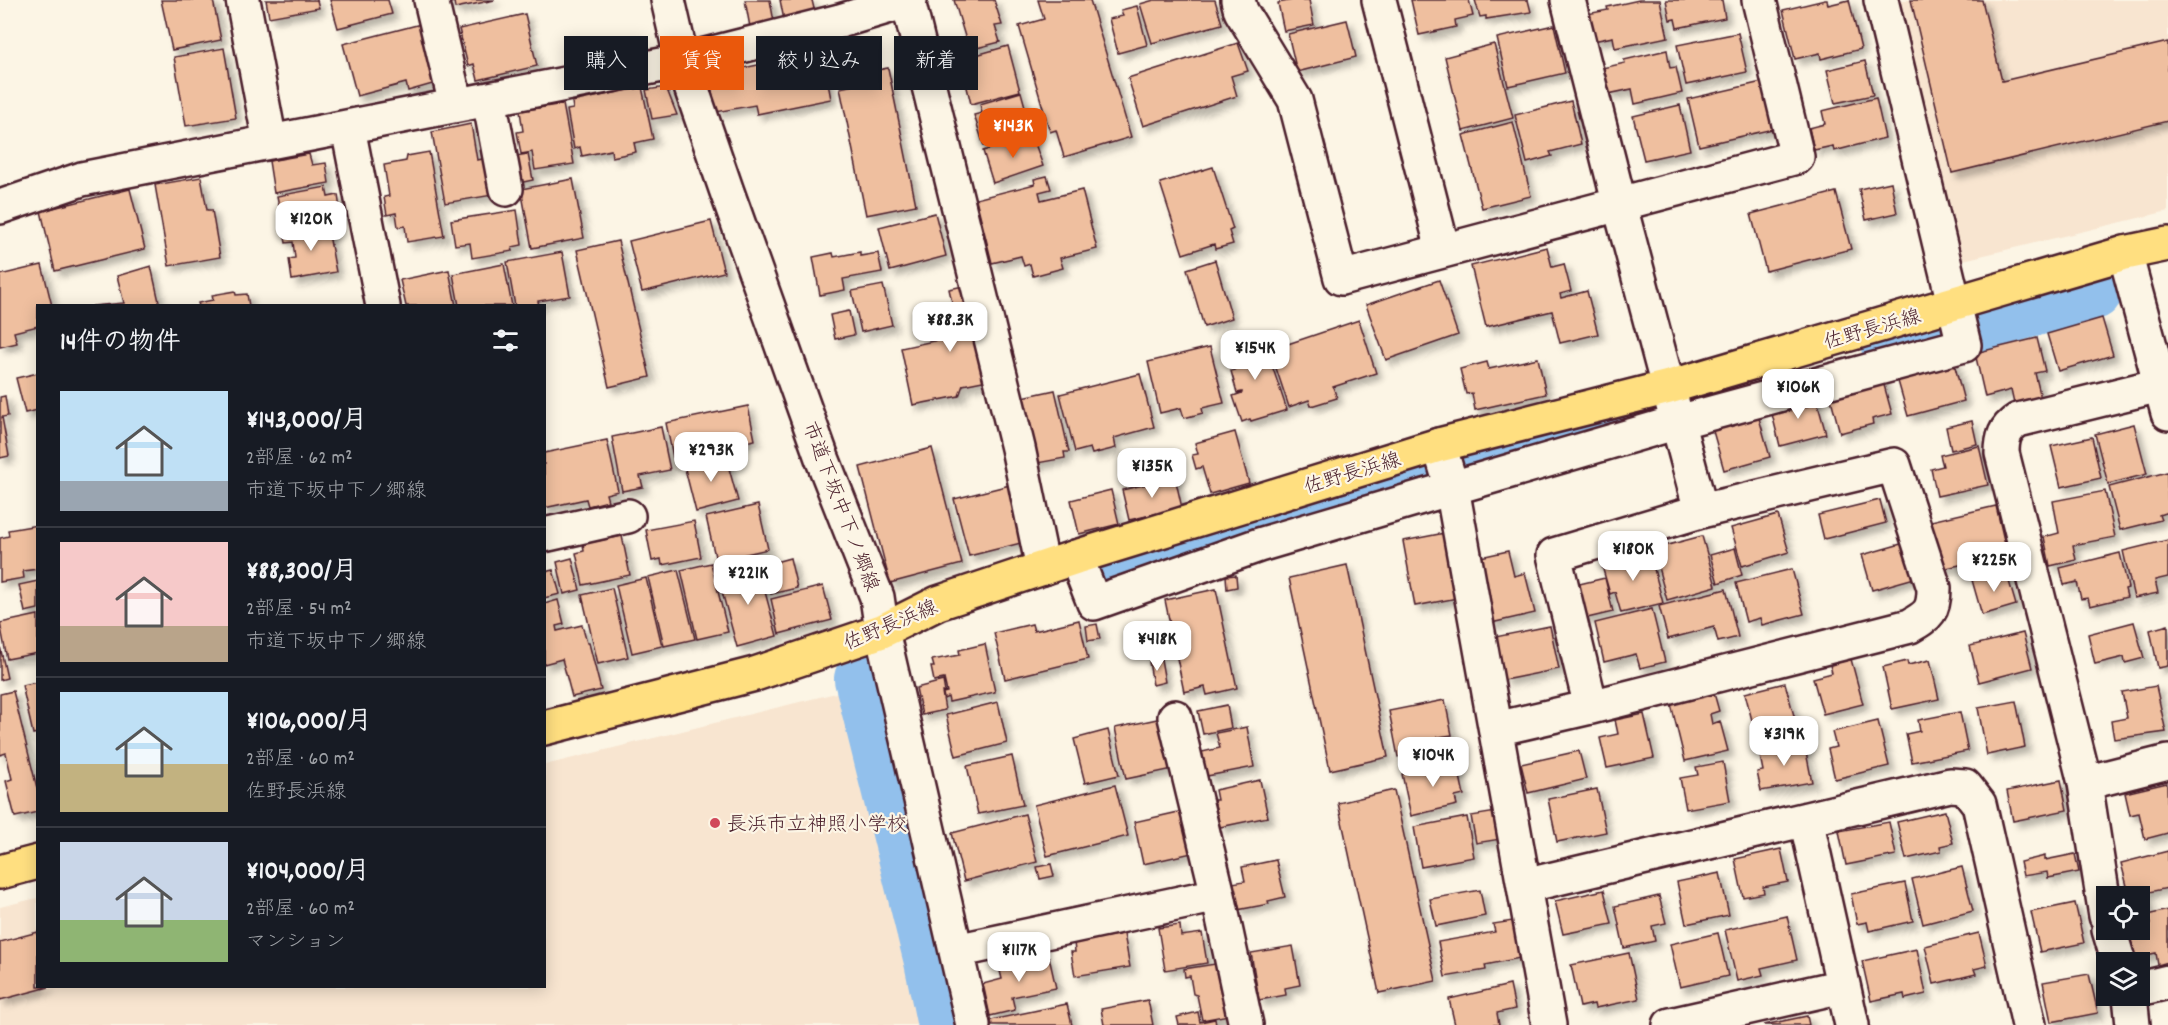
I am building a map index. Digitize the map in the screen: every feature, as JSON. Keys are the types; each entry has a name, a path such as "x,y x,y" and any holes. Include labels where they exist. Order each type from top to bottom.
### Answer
{"main road":[{"name":"佐野長浜線","path":"546,727 754,674 882,631 938,603 1043,568 1082,572 1446,467 1668,387 1958,320 2125,253 2168,244"},
{"path":"0,872 36,863"}],"street":[{"path":"243,0 270,142"},
{"path":"430,0 456,105"},
{"name":"市道下坂中下ノ郷線","path":"668,0 676,36"},
{"path":"744,45 840,21 909,0 1018,448 1043,568"},
{"path":"1238,0 1241,11 1295,100 1341,278 1620,206 1797,157 1759,0"},
{"path":"1378,0 1443,250"},
{"path":"1568,0 1701,511"},
{"path":"1082,572 1094,603 1259,545 1446,467 1678,422 1964,345 1881,0"},
{"path":"0,207 82,179 660,65"},
{"name":"市道下坂中下ノ郷線","path":"692,90 822,458 878,597 882,631 973,1025"},
{"path":"489,99 506,189"},
{"path":"348,128 382,304"},
{"path":"2101,886 2085,783 2002,453 2002,441 2009,426 2018,420 2166,394 2125,253"},
{"path":"1496,729 1592,707 1910,626 1923,618 1931,611 1934,588 1894,465 1701,511 1554,555 1592,707"},
{"path":"1446,467 1549,1025"},
{"path":"546,535 627,516"},
{"path":"1175,717 1218,895 1246,1025"},
{"path":"2085,783 2168,762"},
{"path":"1524,886 1950,785 1965,786 1978,804 2029,1025"},
{"path":"1806,819 1852,1025"},
{"path":"956,951 1218,895"},
{"path":"2150,986 2168,982"},
{"path":"1670,1025 1843,986"},
{"path":"2131,1006 2133,1025"}],"shaded area":[{"path":"1889,0 2168,0 2168,211 1951,263"},
{"name":"長浜市立神照小学校","path":"848,690 902,881 935,1025 0,1025 0,907 36,898 36,988 546,988 546,765"}],"building":[{"path":"161,0 213,0 221,40 172,50"},
{"path":"266,0 317,0 319,8 269,17"},
{"path":"330,0 388,0 392,14 338,28"},
{"path":"444,0 495,0 455,8 454,2 445,4"},
{"path":"745,0 770,0 774,22 750,27"},
{"path":"780,0 812,0 815,13 784,20"},
{"path":"954,0 994,0 1002,25 995,26 1000,42 978,48 978,36 965,36"},
{"path":"1038,0 1090,0 1131,137 1064,157 1056,130 1050,132 1019,26 1044,19"},
{"path":"1154,0 1215,0 1222,24 1152,43 1140,4"},
{"path":"1309,0 1314,25 1284,31 1278,3"},
{"path":"1411,0 1469,0 1473,16 1455,20 1456,27 1419,35"},
{"path":"1475,0 1528,0 1531,12 1486,19 1486,16 1480,17"},
{"path":"1639,0 1660,0 1668,37 1615,48 1613,37 1593,41 1587,14"},
{"path":"1666,0 1722,0 1725,18 1677,28 1675,19 1670,20"},
{"path":"1827,0 1828,5 1849,0 1861,49 1821,59 1820,53 1795,59 1783,10"},
{"path":"1911,0 1982,0 2002,81 2168,42 2168,121 1952,173"},
{"path":"1137,6 1147,45 1118,53 1109,19 1123,16 1121,10"},
{"path":"525,14 537,66 478,80 474,64 468,66 459,29"},
{"path":"1347,20 1356,57 1297,72 1288,34"},
{"path":"421,24 436,83 408,91 406,83 357,96 343,44"},
{"path":"1554,25 1565,73 1508,86 1497,38"},
{"path":"1738,33 1747,72 1686,85 1677,45"},
{"path":"1238,43 1248,71 1231,76 1237,96 1143,126 1128,78"},
{"path":"1494,44 1513,118 1463,131 1445,57"},
{"path":"1008,46 1020,91 971,104 968,90 978,90 978,54"},
{"path":"224,48 236,118 186,126 174,57"},
{"path":"1667,50 1670,68 1676,67 1682,93 1635,104 1632,89 1608,94 1602,68 1625,63 1624,60"},
{"path":"1865,61 1873,95 1835,103 1827,70"},
{"path":"756,65 756,90 829,90 831,99 757,114 755,105 716,112 712,90 744,90 744,68"},
{"path":"888,68 916,205 866,215 840,90 882,90 882,69"},
{"path":"1762,82 1773,129 1699,146 1688,99"},
{"path":"660,88 660,90 667,90 677,115 652,119 646,90"},
{"path":"628,90 643,90 653,139 634,143 636,152 612,157 611,150 582,156 580,147 574,149 567,110 573,109 572,102"},
{"path":"1021,92 1032,132 984,146 974,115 982,113 980,104"},
{"path":"1876,98 1885,138 1834,151 1833,146 1814,150 1809,128 1825,124 1822,111"},
{"path":"1571,101 1581,144 1550,152 1552,156 1527,163 1515,115"},
{"path":"563,104 574,164 535,170 532,152 521,154 517,132 523,131 520,111"},
{"path":"1680,105 1690,150 1644,160 1633,116"},
{"path":"1513,122 1531,196 1482,208 1463,135"},
{"path":"471,124 477,160 493,157 499,194 445,203 432,132"},
{"path":"1032,135 1043,166 993,183 983,151"},
{"path":"429,152 444,236 407,242 405,226 398,227 396,213 387,215 384,197 389,196 384,165 406,161 407,156"},
{"path":"309,154 312,165 326,163 329,183 274,193 269,161"},
{"path":"528,154 533,180 514,184 509,157"},
{"path":"1213,167 1233,229 1229,231 1233,244 1215,249 1214,244 1183,254 1160,183"},
{"path":"1047,176 1051,189 1039,192 1041,200 1082,190 1097,249 1060,258 1063,268 1033,276 1030,264 1024,266 1021,256 992,263 976,199 1035,184 1034,179"},
{"path":"201,177 207,210 212,210 220,257 169,266 155,185"},
{"path":"573,179 584,238 532,248 521,189"},
{"path":"1891,182 1897,213 1866,220 1859,189"},
{"path":"326,187 328,197 338,195 341,216 283,226 277,196"},
{"path":"130,189 145,249 55,271 41,211"},
{"path":"1836,192 1851,249 1766,271 1751,214"},
{"path":"517,210 522,245 512,247 513,251 472,258 470,243 455,245 451,220"},
{"path":"935,213 946,256 890,271 879,227"},
{"path":"711,221 724,272 642,292 629,241"},
{"path":"327,224 336,272 292,280 289,259 295,258 293,242 286,243 284,231"},
{"path":"618,241 650,377 609,387 577,250"},
{"path":"1547,247 1552,267 1564,264 1571,291 1560,294 1561,298 1587,291 1598,334 1560,343 1552,311 1486,327 1471,266"},
{"path":"562,252 570,296 538,301 539,304 515,304 507,262"},
{"path":"860,252 860,256 878,253 882,272 843,279 845,290 820,295 813,257 833,253 834,257"},
{"path":"1215,260 1232,318 1204,327 1187,269"},
{"path":"504,264 512,304 459,304 453,274"},
{"path":"42,265 52,304 36,304 36,326 14,332 17,343 0,347 0,275"},
{"path":"151,266 160,304 113,304 124,303 117,276"},
{"path":"449,270 456,304 406,304 400,280"},
{"path":"1439,280 1458,335 1386,360 1366,305"},
{"path":"973,284 993,379 963,385 959,396 913,405 901,348 938,340 933,316 954,311 949,289"},
{"path":"883,285 892,325 861,332 852,291"},
{"path":"235,291 236,295 247,294 249,304 198,304 213,300 212,295"},
{"path":"849,311 854,335 835,339 830,315"},
{"path":"2102,318 2113,355 2058,371 2047,334"},
{"path":"1359,320 1376,373 1333,387 1337,398 1311,406 1309,400 1289,407 1270,350"},
{"path":"1262,336 1287,410 1242,422 1233,396 1242,392 1237,393 1231,371 1235,370 1227,347"},
{"path":"2037,338 2045,371 2035,373 2041,398 2014,404 2011,390 1985,397 1975,353"},
{"path":"1210,347 1224,403 1202,408 1203,413 1184,418 1181,408 1160,413 1148,362"},
{"path":"1538,358 1546,394 1475,410 1472,393 1466,394 1460,369 1487,362 1489,369"},
{"path":"1953,359 1964,401 1908,416 1896,374"},
{"path":"36,373 36,410 25,413 16,378"},
{"path":"1140,374 1154,427 1114,438 1116,448 1092,454 1090,448 1075,452 1060,394"},
{"path":"1881,374 1892,414 1872,419 1873,424 1840,433 1828,388"},
{"path":"1055,390 1069,452 1064,452 1065,458 1032,464 1018,398"},
{"path":"1815,394 1826,434 1780,446 1770,406"},
{"path":"5,396 8,416 2,417 9,456 0,458 0,397"},
{"path":"748,406 755,440 673,457 666,423"},
{"path":"1757,411 1770,457 1724,470 1711,424"},
{"path":"1972,421 1977,444 1951,450 1946,427"},
{"path":"2134,424 2147,474 2108,484 2095,434"},
{"path":"661,427 670,470 640,476 643,487 622,491 612,437"},
{"path":"1235,432 1249,483 1210,494 1202,467 1196,469 1192,455 1198,454 1195,443"},
{"path":"2092,437 2101,478 2061,487 2051,446"},
{"path":"607,440 618,491 606,494 608,501 588,506 586,499 546,508 546,453"},
{"path":"1979,446 1988,485 1937,496 1931,469 1943,466 1940,455"},
{"path":"932,448 962,564 890,583 860,467"},
{"path":"725,454 738,501 696,512 684,465"},
{"path":"2167,472 2168,512 2159,515 2161,520 2120,530 2109,487"},
{"path":"1175,477 1182,508 1129,520 1122,490"},
{"path":"1010,485 1025,542 969,556 954,499"},
{"path":"1111,490 1119,524 1079,534 1071,500"},
{"path":"2105,491 2115,537 2073,545 2076,560 2050,566 2044,537 2059,533 2053,501"},
{"path":"1880,500 1886,523 1824,539 1818,515"},
{"path":"758,505 768,549 716,561 706,517"},
{"path":"1996,506 2006,549 1984,555 1986,559 1942,569 1931,521"},
{"path":"1778,515 1789,552 1742,566 1731,528"},
{"path":"694,521 701,557 662,565 661,559 652,561 646,530"},
{"path":"36,525 36,569 23,571 24,578 0,582 0,538 9,536 8,530"},
{"path":"1450,532 1463,597 1415,606 1403,541"},
{"path":"622,536 630,575 583,585 576,553 584,551 583,544"},
{"path":"1702,536 1716,586 1667,600 1653,549"},
{"path":"2168,540 2168,577 2155,580 2158,593 2134,598 2123,551"},
{"path":"1908,542 1918,577 1872,590 1862,555"},
{"path":"1735,548 1742,575 1718,583 1710,555"},
{"path":"1649,550 1663,603 1621,613 1615,592 1610,594 1602,566 1612,564 1611,560"},
{"path":"1508,551 1514,576 1525,573 1535,613 1491,623 1476,558"},
{"path":"2120,553 2128,588 2125,589 2127,597 2090,606 2088,598 2081,599 2077,582 2064,585 2060,568"},
{"path":"572,558 580,590 564,594 557,562"},
{"path":"790,558 797,588 771,594 764,565"},
{"path":"711,563 728,632 697,639 681,570"},
{"path":"1347,565 1388,757 1330,770 1289,578"},
{"path":"758,566 777,636 737,647 718,577"},
{"path":"1792,569 1804,614 1762,625 1760,618 1746,622 1736,583"},
{"path":"553,570 560,594 546,598 546,572"},
{"path":"678,570 695,639 664,646 648,577"},
{"path":"2006,571 2016,605 1982,615 1972,580"},
{"path":"1236,575 1237,587 1227,589 1226,576"},
{"path":"646,578 662,646 632,653 616,585"},
{"path":"1605,578 1613,612 1583,619 1575,585"},
{"path":"36,581 36,609 25,612 19,585"},
{"path":"823,586 832,620 779,634 771,599"},
{"path":"612,588 628,657 598,664 582,595"},
{"path":"1216,589 1237,688 1207,695 1205,687 1184,692 1165,600"},
{"path":"1726,589 1738,637 1718,642 1714,627 1668,639 1659,606"},
{"path":"558,600 564,624 556,626 557,631 582,625 601,690 572,697 562,659 546,663 546,603"},
{"path":"1652,609 1665,662 1640,668 1636,654 1604,662 1595,623"},
{"path":"36,615 36,653 7,659 0,623"},
{"path":"1079,620 1088,659 1005,679 994,633 1032,624 1034,631"},
{"path":"2134,622 2144,658 2125,663 2124,657 2095,664 2088,634"},
{"path":"1097,624 1100,639 1088,641 1086,626"},
{"path":"2168,625 2168,666 2158,668 2150,630"},
{"path":"1550,626 1559,669 1504,680 1495,637"},
{"path":"2023,633 2032,668 1979,682 1970,646"},
{"path":"985,644 995,692 949,702 948,697 944,699 943,693 947,692 944,679 934,681 932,660 960,655 959,650"},
{"path":"0,646 7,678 0,680"},
{"path":"1161,659 1165,682 1153,685 1149,662"},
{"path":"1851,659 1863,704 1823,714 1813,678 1832,673 1830,665"},
{"path":"1930,660 1939,699 1892,709 1883,667 1907,661 1908,665"},
{"path":"943,681 945,710 922,715 916,688"},
{"path":"36,682 36,733 33,734 22,685"},
{"path":"1785,683 1799,734 1758,744 1745,693"},
{"path":"2156,686 2166,732 2114,739 2111,721 2127,718 2122,692"},
{"path":"13,691 36,784 36,812 15,817 6,781 12,779 6,753 0,755 0,694"},
{"path":"1714,693 1719,711 1710,714 1712,724 1720,721 1728,751 1685,761 1671,704"},
{"path":"1445,700 1452,735 1438,737 1441,749 1398,757 1389,711"},
{"path":"2016,701 2025,747 1987,755 1978,708"},
{"path":"998,702 1007,743 956,756 946,715"},
{"path":"1227,705 1231,728 1203,734 1198,711"},
{"path":"1960,712 1968,751 1912,762 1906,734 1920,731 1918,720"},
{"path":"1644,714 1654,758 1607,768 1600,738 1618,734 1615,720"},
{"path":"1162,718 1173,769 1126,779 1115,728"},
{"path":"1878,721 1889,766 1835,779 1828,749 1836,747 1832,732"},
{"path":"1247,727 1254,767 1207,776 1202,752 1220,748 1216,733"},
{"path":"1108,730 1119,775 1085,783 1074,739"},
{"path":"1804,742 1812,782 1761,791 1757,772 1763,771 1759,751"},
{"path":"1579,751 1586,779 1528,793 1521,764"},
{"path":"1012,756 1023,805 978,814 967,766"},
{"path":"1457,762 1464,795 1455,797 1457,805 1411,816 1402,774"},
{"path":"1723,762 1730,801 1686,809 1680,778 1698,775 1696,767"},
{"path":"1260,780 1268,817 1220,827 1214,800 1217,800 1215,790"},
{"path":"2061,780 2067,810 2013,821 2007,791"},
{"path":"2167,783 2168,833 2145,839 2139,813 2130,815 2125,793"},
{"path":"1115,785 1128,836 1047,856 1034,805"},
{"path":"1597,789 1606,832 1557,842 1548,799"},
{"path":"1394,790 1436,981 1379,993 1338,803"},
{"path":"1183,811 1192,853 1143,864 1134,822"},
{"path":"1945,811 1953,843 1940,846 1941,851 1906,859 1897,822"},
{"path":"1496,812 1501,839 1476,843 1471,816"},
{"path":"1025,814 1037,862 964,881 952,833"},
{"path":"1467,817 1474,857 1421,867 1414,827"},
{"path":"1889,822 1896,855 1846,865 1839,831"},
{"path":"1781,849 1788,882 1763,887 1764,893 1743,897 1735,859"},
{"path":"2168,851 2168,888 2150,892 2150,886 2127,886 2121,863"},
{"path":"2075,854 2079,872 2048,878 2047,872 2023,876 2020,862 2045,856 2045,860"},
{"path":"1276,860 1285,897 1268,901 1269,904 1237,910 1232,883 1245,881 1242,867"},
{"path":"1051,864 1054,876 1040,879 1037,867"},
{"path":"1962,867 1973,911 1923,924 1912,879"},
{"path":"1720,873 1729,915 1686,924 1677,882"},
{"path":"1905,883 1913,921 1869,931 1867,922 1857,924 1851,894"},
{"path":"1480,890 1485,916 1436,926 1430,899"},
{"path":"1604,890 1612,924 1563,934 1555,901"},
{"path":"1659,896 1666,923 1652,926 1655,941 1624,948 1615,906"},
{"path":"2075,903 2084,943 2040,952 2031,912"},
{"path":"2168,910 2168,962 2158,965 2156,953 2130,952 2126,940 2150,940 2150,914"},
{"path":"1787,916 1797,960 1761,968 1763,975 1737,981 1725,930"},
{"path":"1519,920 1525,957 1485,965 1486,970 1445,977 1438,942 1495,932 1493,924"},
{"path":"1180,925 1181,936 1202,933 1207,963 1165,970 1158,928"},
{"path":"36,933 36,988 45,988 0,1000 0,942"},
{"path":"1718,933 1728,976 1680,987 1670,944"},
{"path":"1979,933 1987,966 1974,969 1976,974 1934,984 1925,946"},
{"path":"1124,934 1130,967 1075,976 1071,952 1075,952 1074,942"},
{"path":"1293,946 1300,985 1285,988 1286,995 1259,1000 1251,953"},
{"path":"1917,949 1926,994 1905,999 1904,994 1871,1001 1862,961"},
{"path":"1629,953 1639,999 1595,1008 1594,1004 1580,1007 1571,965"},
{"path":"1035,954 1036,960 1049,957 1056,988 1012,997 1015,1010 990,1016 983,984 1002,979 1000,971 1007,969 1005,961"},
{"path":"1215,964 1220,989 1224,988 1229,1015 1202,1020 1197,995 1193,994 1190,976 1185,977 1184,969"},
{"path":"2089,974 2098,1013 2051,1022 2043,982"},
{"path":"1510,985 1515,1009 1497,1013 1499,1025 1455,1025 1449,999"},
{"path":"1148,1000 1153,1025 1104,1025 1101,1009"},
{"path":"1067,1004 1072,1025 992,1025 991,1020"},
{"path":"1198,1012 1200,1022 1215,1019 1216,1025 1179,1025 1177,1017"},
{"path":"1807,1016 1809,1025 1764,1025"}],"waterway":[{"path":"1891,346 2093,290"},
{"path":"1100,575 1428,476 1636,417"},
{"path":"864,679 934,961 947,1025"}],"place":[{"name":"長浜市立神照小学校","path":"715,823"}]}
